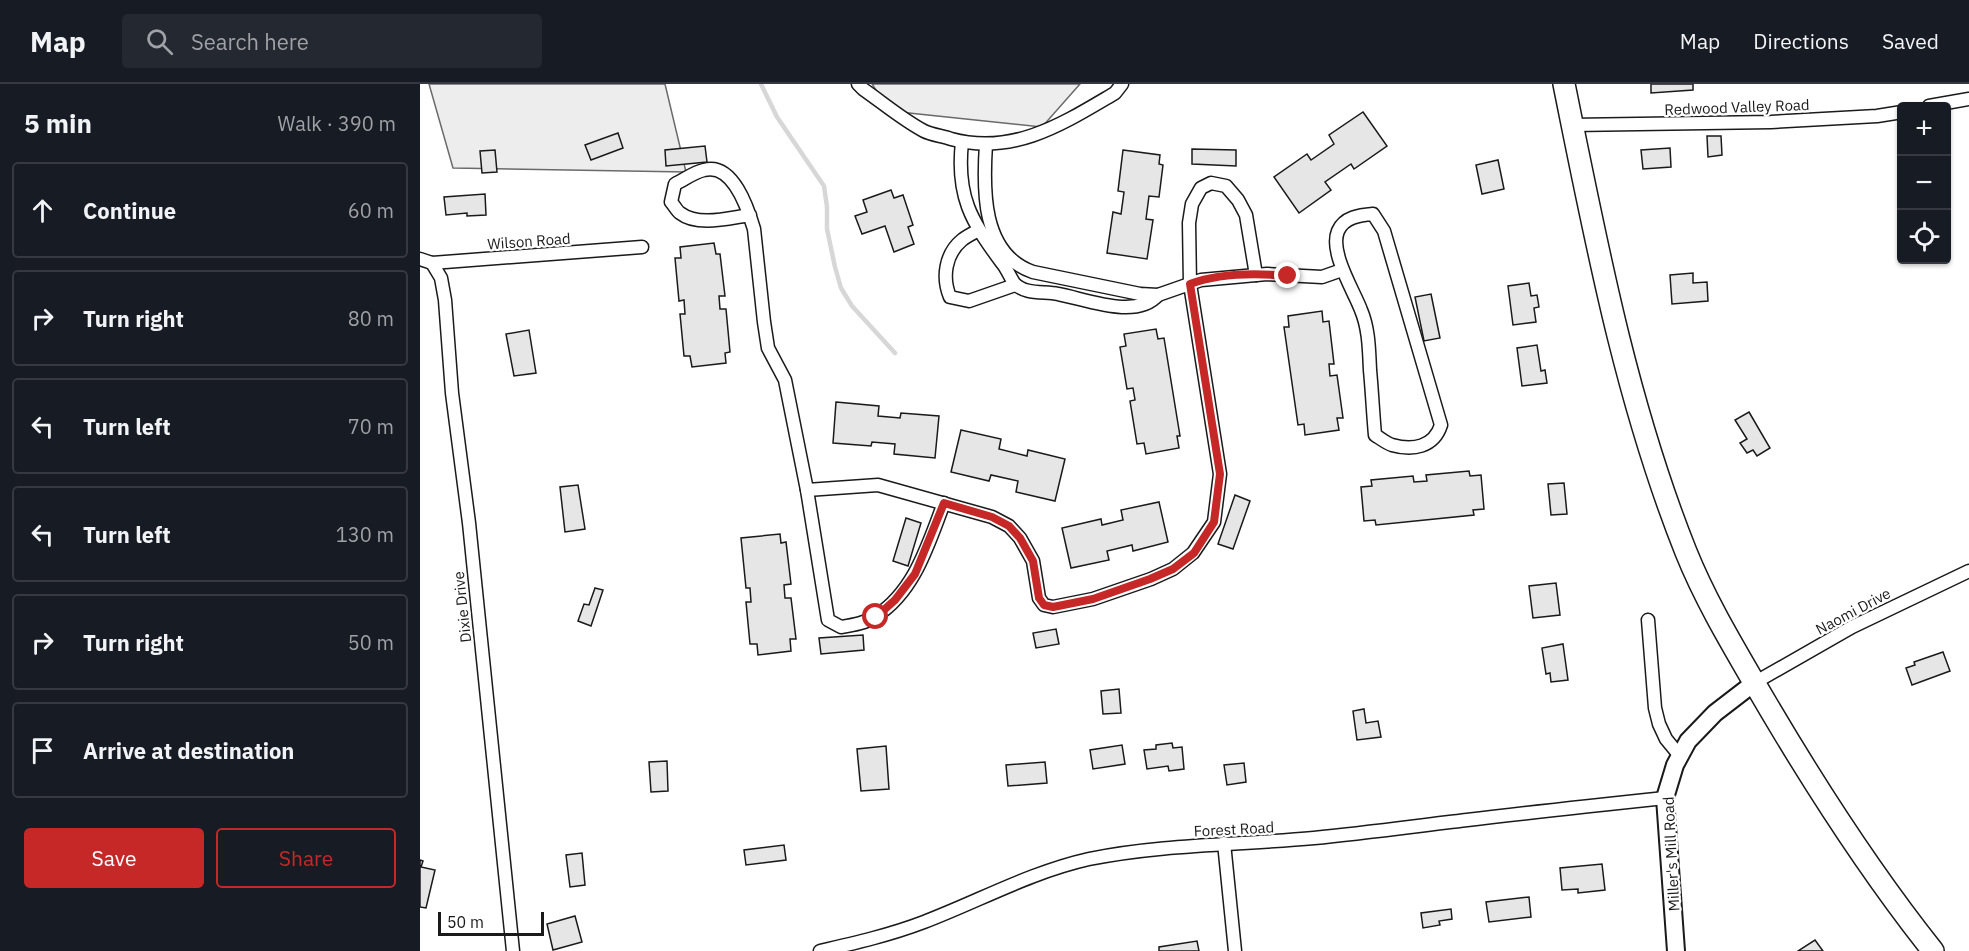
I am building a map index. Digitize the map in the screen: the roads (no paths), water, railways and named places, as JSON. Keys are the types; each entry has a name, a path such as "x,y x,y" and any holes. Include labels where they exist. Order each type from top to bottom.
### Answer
{"highway":[{"path":"1564,84 1616,327 1632,390 1687,553 1718,620 1784,736 1871,870 1933,951"}],"street":[{"path":"858,84 926,132 971,144 1003,143 1051,129 1115,93 1122,84"},
{"path":"1951,102 1969,99"},
{"name":"Redwood Valley Road","path":"1572,125 1771,122 1897,113"},
{"path":"962,142 959,165 967,207 979,230 1015,285 1031,292 1056,293 1106,305 1125,307 1152,301 1158,295"},
{"path":"986,144 984,186 987,215 1004,253 1022,268 1033,272 1140,294 1158,295 1202,280 1256,275 1322,278 1342,270"},
{"path":"750,215 694,220 679,213 671,202 675,184 706,169 721,171 741,191 750,215 754,229 768,348 785,380 807,490 828,620 841,627 861,623 876,617 895,600 915,574 944,503"},
{"path":"807,490 878,485 992,517 1009,526 1020,538 1033,561 1039,598 1044,605 1053,607 1093,599 1173,569 1194,553 1214,522 1220,474 1190,284 1188,244 1192,204 1201,188 1211,183 1226,186 1238,200 1246,215 1256,275"},
{"path":"1373,214 1383,231 1441,425 1438,435 1422,447 1390,445 1375,435 1368,337 1362,311 1342,270 1336,243 1337,232 1345,222 1358,215 1373,214"},
{"path":"979,230 961,240 946,264 946,286 950,297 969,300 1015,285"},
{"name":"Wilson Road","path":"426,261 642,248"},
{"name":"Dixie Drive","path":"426,261 441,278 445,300 452,393 469,523 513,951"},
{"name":"Naomi Drive","path":"1754,682 1851,627 1969,571"},
{"path":"1648,620 1657,716 1666,739 1680,756"},
{"name":"Miller's Mill Road","path":"1676,951 1665,798 1675,765 1688,741 1715,713 1754,682"},
{"name":"Forest Road","path":"820,951 885,936 1024,880 1089,859 1224,843 1263,843 1349,835 1665,798"},
{"path":"1224,843 1235,951"}],"waterway":[{"path":"761,84 777,117 824,186 827,229 841,288 852,306 895,353"}]}
